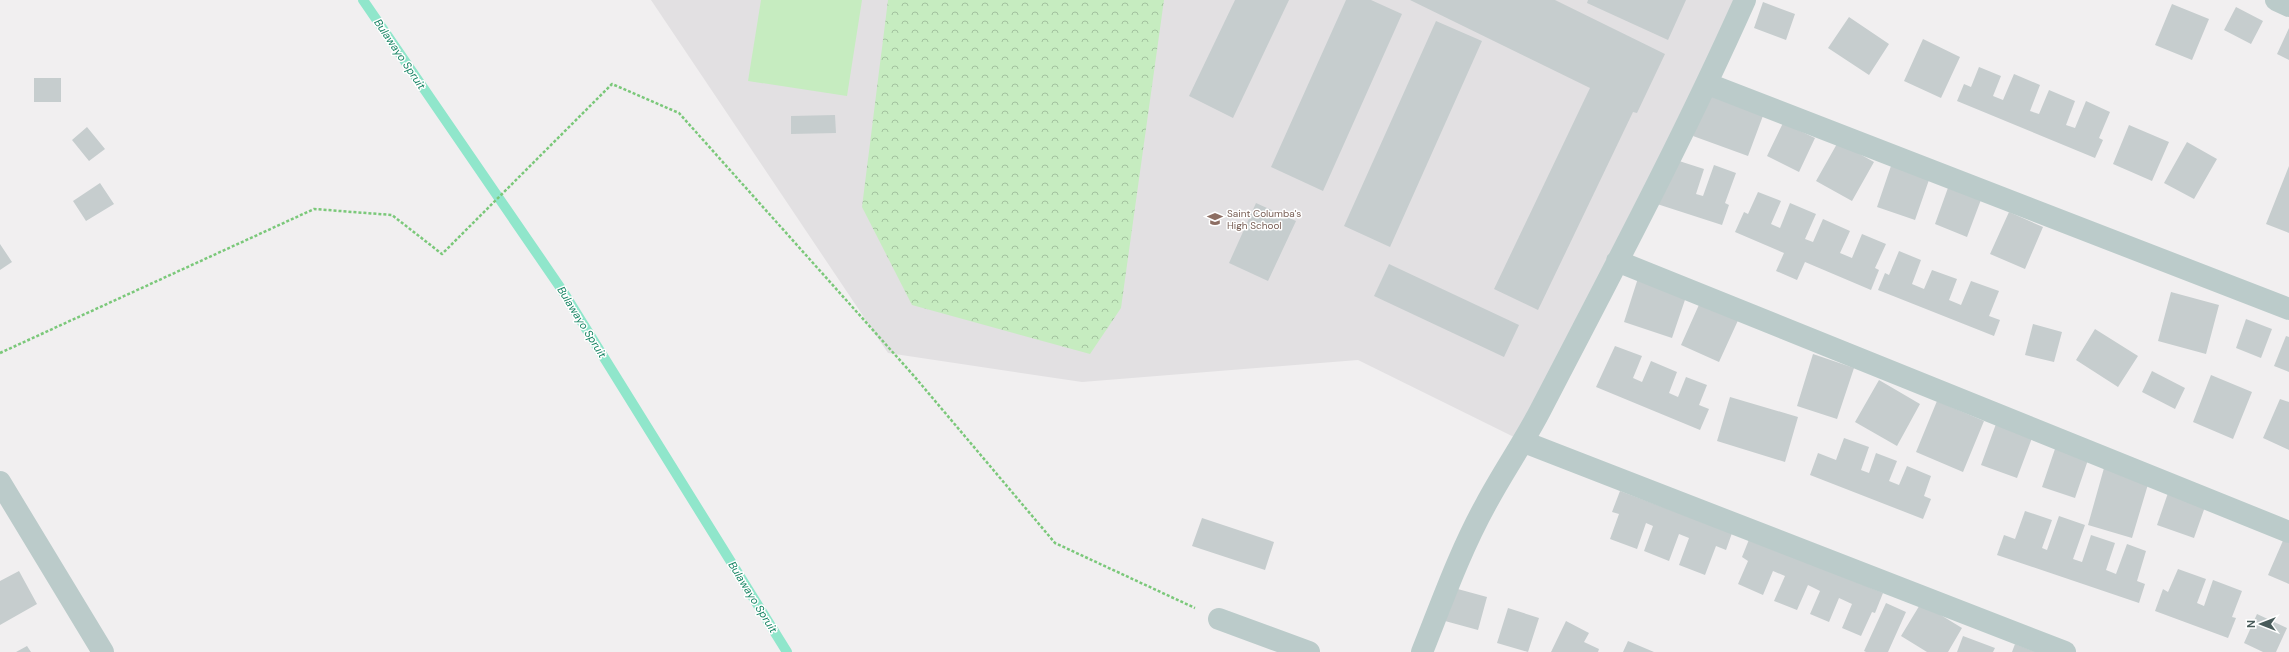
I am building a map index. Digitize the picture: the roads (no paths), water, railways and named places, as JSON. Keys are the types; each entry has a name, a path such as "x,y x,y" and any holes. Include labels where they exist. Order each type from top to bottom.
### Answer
{"street":[{"path":"1422,652 1462,551 1486,503 1524,442 1708,84 1745,0"},
{"path":"2276,0 2289,6"},
{"path":"1708,84 2289,310"},
{"path":"1617,261 2289,532"},
{"path":"1524,442 2065,652"},
{"path":"0,482 104,652"},
{"path":"1219,619 1308,652"}],"waterway":[{"name":"Bulawayo Spruit","path":"363,0 562,290 787,652"}],"place":[{"name":"Saint Columba's High School","path":"1215,219"}]}
